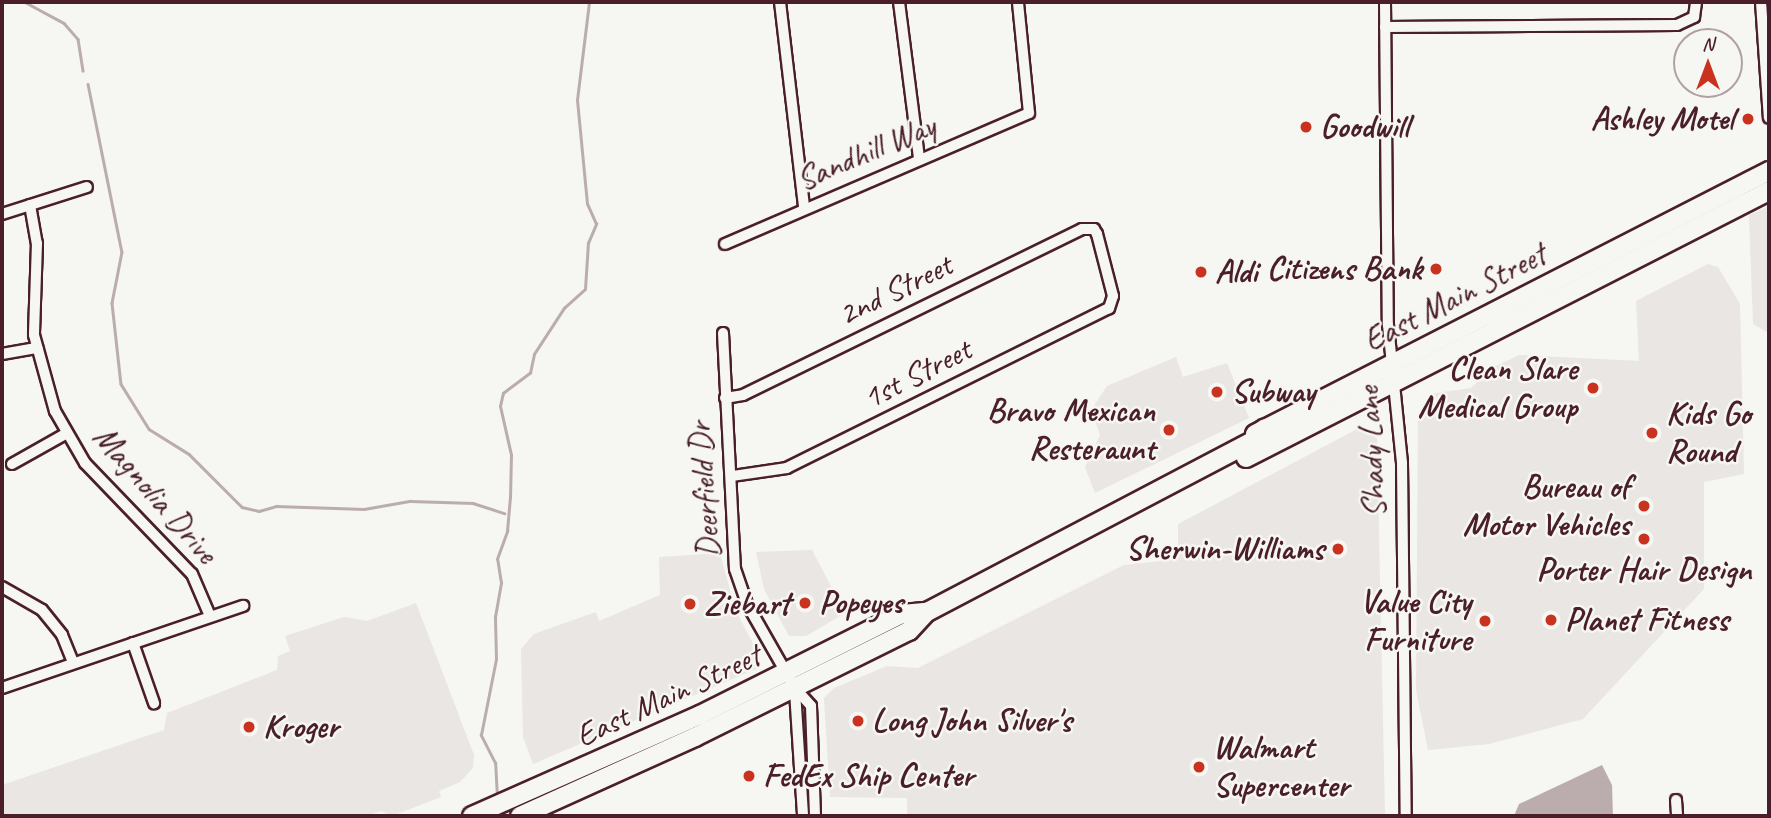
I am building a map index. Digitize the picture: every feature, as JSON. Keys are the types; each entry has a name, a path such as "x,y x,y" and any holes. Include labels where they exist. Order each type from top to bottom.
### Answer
{"main road":[{"name":"East Main Street","path":"520,816 790,681 902,614 927,612 1173,485 1261,437 1264,429 1769,171"},
{"name":"East Main Street","path":"1173,485 1188,488 1769,191"},
{"name":"East Main Street","path":"475,815 790,681"}],"street":[{"path":"780,2 804,207"},
{"path":"899,2 919,159"},
{"name":"Sandhill Way","path":"725,244 804,207 1029,113 1018,2"},
{"name":"Shady Lane","path":"1385,2 1392,363 1402,463 1406,816"},
{"path":"1385,27 1677,25 1694,17 1696,2"},
{"path":"1761,2 1769,118"},
{"path":"2,214 87,187"},
{"name":"Magnolia Drive","path":"30,205 37,243 32,307 37,348 47,392 67,433 92,470 192,574 210,616"},
{"name":"1st Street","path":"732,477 787,468 1110,308 1113,296 1097,234 1088,228"},
{"name":"2nd Street","path":"725,398 743,395 1088,228"},
{"name":"Deerfield Dr","path":"723,333 738,580 790,681 811,706 816,816"},
{"path":"2,354 37,348"},
{"path":"12,464 67,433"},
{"path":"2,587 42,610 62,635 73,662"},
{"path":"2,688 243,606"},
{"path":"133,643 154,703"},
{"path":"790,681 803,816"},
{"path":"1676,800 1676,816"}],"shaded area":[{"path":"1769,206 1769,357 1767,332 1753,324 1749,215"},
{"path":"1708,264 1718,267 1740,304 1744,474 1704,482 1704,589 1583,719 1489,744 1428,750 1416,690 1418,420 1429,394 1471,388 1492,368 1519,355 1639,361 1636,301"},
{"path":"1176,357 1183,377 1227,363 1249,418 1095,493 1085,467 1100,435 1093,415 1095,404 1107,386"},
{"path":"1359,428 1366,428 1377,439 1385,816 907,816 907,798 830,797 824,698 834,688 887,666 918,668 1124,565 1178,559 1178,524"},
{"path":"812,550 845,613 806,636 789,636 764,589 756,552"},
{"path":"720,553 735,609 760,657 756,669 533,764 523,737 521,649 534,634 596,612 599,621 660,595 659,557"},
{"path":"416,603 474,755 473,768 460,782 439,791 441,797 392,816 381,811 366,816 2,816 2,785 164,730 167,713 277,670 278,656 290,651 285,636 344,617 367,621"},
{"path":"1602,765 1612,785 1613,816 1514,816 1519,804"}],"waterway":[{"path":"25,2 64,23 78,39 83,71"},
{"path":"497,798 495,763 481,735 496,659 495,617 501,583 497,559 507,531 510,498 511,455 500,406 503,393 530,373 534,354 564,308 585,289 588,243 596,224 587,204 577,100 589,2"},
{"path":"88,84 122,252 112,303 121,384 149,429 189,454 242,507 259,511 276,506 364,509 410,501 473,503 504,513"}],"place":[{"name":"Ashley Motel","path":"1748,119"},
{"name":"Goodwill","path":"1306,127"},
{"name":"Citizens Bank","path":"1436,269"},
{"name":"Aldi","path":"1201,272"},
{"name":"Clean Slare Medical Group","path":"1593,388"},
{"name":"Subway","path":"1217,392"},
{"name":"Bravo Mexican Resteraunt","path":"1169,430"},
{"name":"Kids Go Round","path":"1652,433"},
{"name":"Bureau of Motor Vehicles","path":"1644,506"},
{"name":"Porter Hair Design","path":"1644,539"},
{"name":"Sherwin-Williams","path":"1338,549"},
{"name":"Popeyes","path":"805,603"},
{"name":"Ziebart","path":"690,604"},
{"name":"Planet Fitness","path":"1551,620"},
{"name":"Value City Furniture","path":"1485,621"},
{"name":"Long John Silver's","path":"858,721"},
{"name":"Kroger","path":"249,727"},
{"name":"Walmart Supercenter","path":"1199,767"},
{"name":"FedEx Ship Center","path":"749,776"}]}
